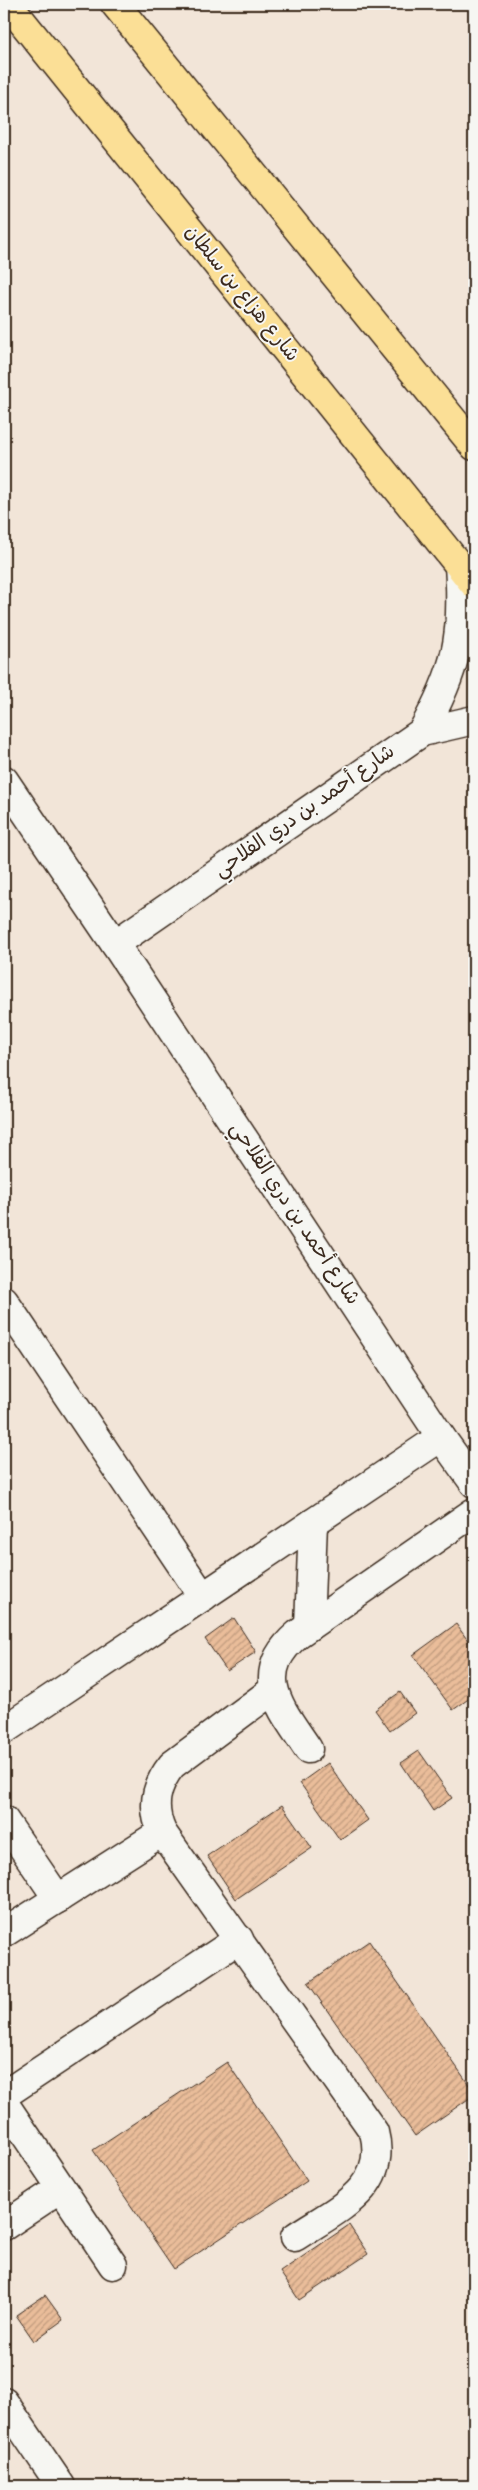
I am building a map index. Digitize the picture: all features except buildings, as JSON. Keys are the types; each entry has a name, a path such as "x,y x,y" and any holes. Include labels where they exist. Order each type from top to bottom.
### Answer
{"main road":[{"name":"شارع هزاع بن سلطان","path":"8,4 466,575"},
{"path":"114,4 474,446"}],"street":[{"name":"شارع أحمد بن دري الفلاحي","path":"422,732 443,694 457,652 466,575"},
{"name":"شارع أحمد بن دري الفلاحي","path":"115,944 422,732 474,720"},
{"name":"شارع أحمد بن دري الفلاحي","path":"4,780 474,1483"},
{"path":"4,1302 203,1597"},
{"path":"4,1730 442,1437"},
{"path":"308,1749 277,1701 273,1690 274,1664 280,1652 288,1642 309,1626 474,1512"},
{"path":"309,1626 313,1523"},
{"path":"273,1690 172,1765 162,1777 157,1790 155,1804 157,1819 162,1832 374,2132 378,2148 376,2164 370,2180 359,2193 295,2237"},
{"path":"4,1820 58,1899"},
{"path":"4,1933 162,1832"},
{"path":"4,2095 239,1939"},
{"path":"4,2103 113,2265"},
{"path":"4,2226 61,2188"},
{"path":"4,2402 62,2486"}]}
